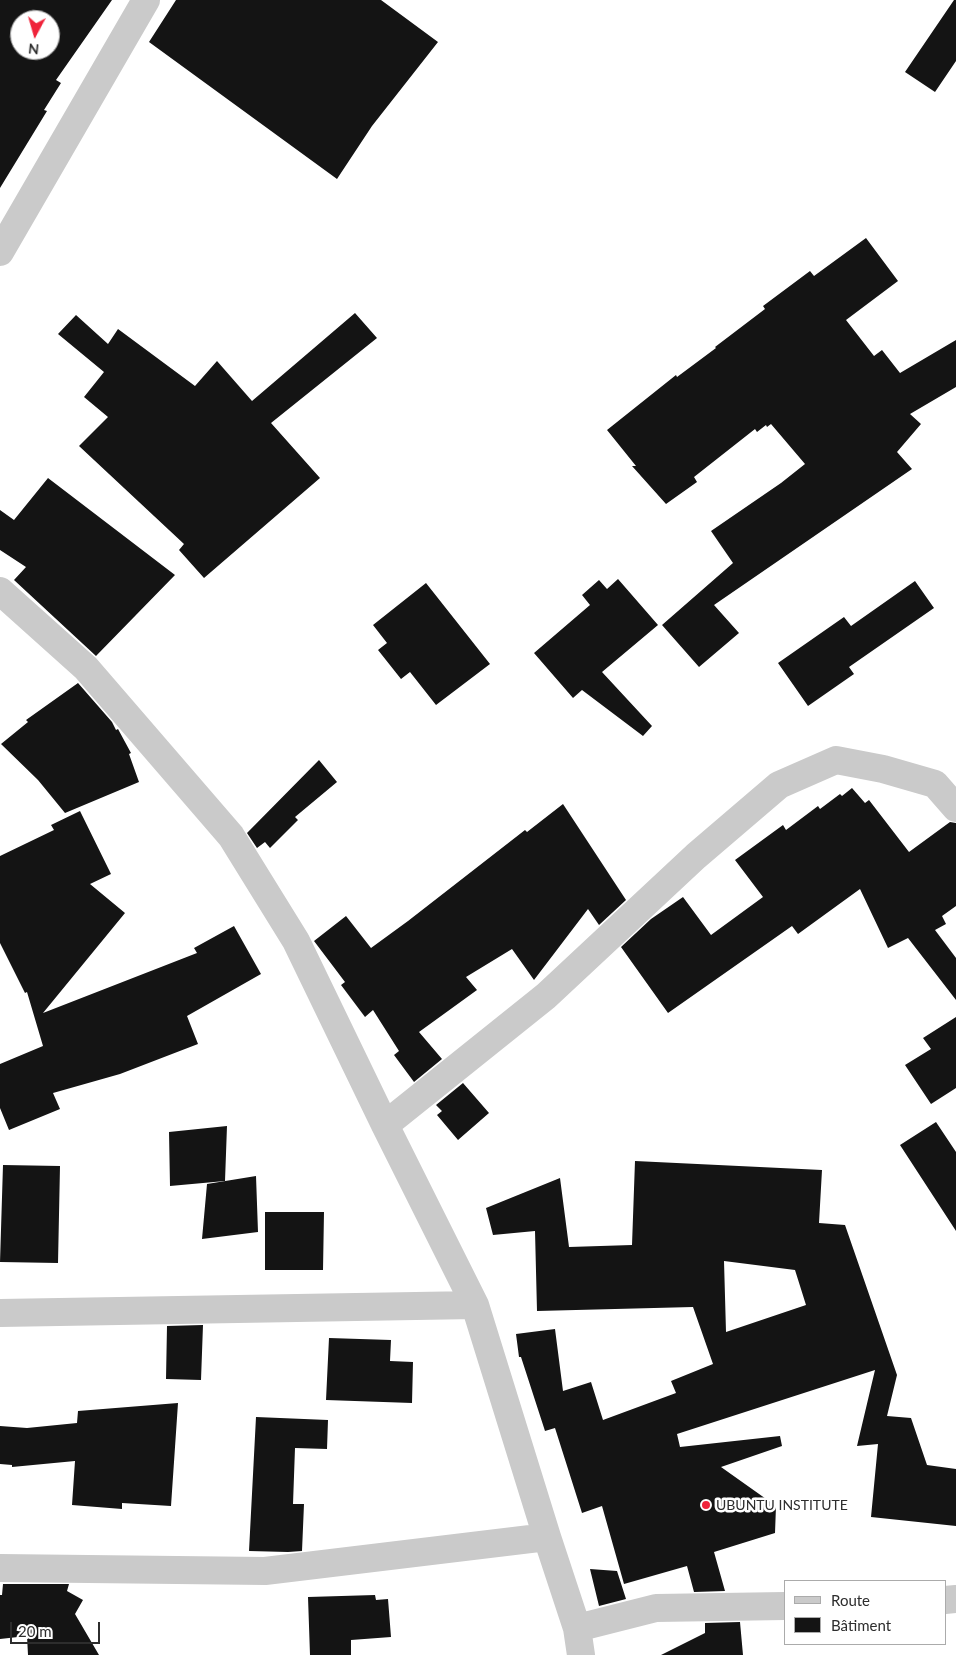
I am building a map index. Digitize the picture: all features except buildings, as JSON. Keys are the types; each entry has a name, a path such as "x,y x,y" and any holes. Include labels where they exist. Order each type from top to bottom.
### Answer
{"street":[{"path":"0,252 146,0"},
{"path":"0,592 86,668 231,836 296,941 475,1305 577,1628 581,1655"},
{"path":"385,1125 546,996 696,856 779,785 836,760 883,768 935,784 956,808"},
{"path":"0,1312 475,1305"},
{"path":"0,1568 265,1571 547,1537"},
{"path":"577,1628 656,1608 784,1606"}],"place":[{"name":"UBUNTU INSTITUTE","path":"706,1505"}]}
